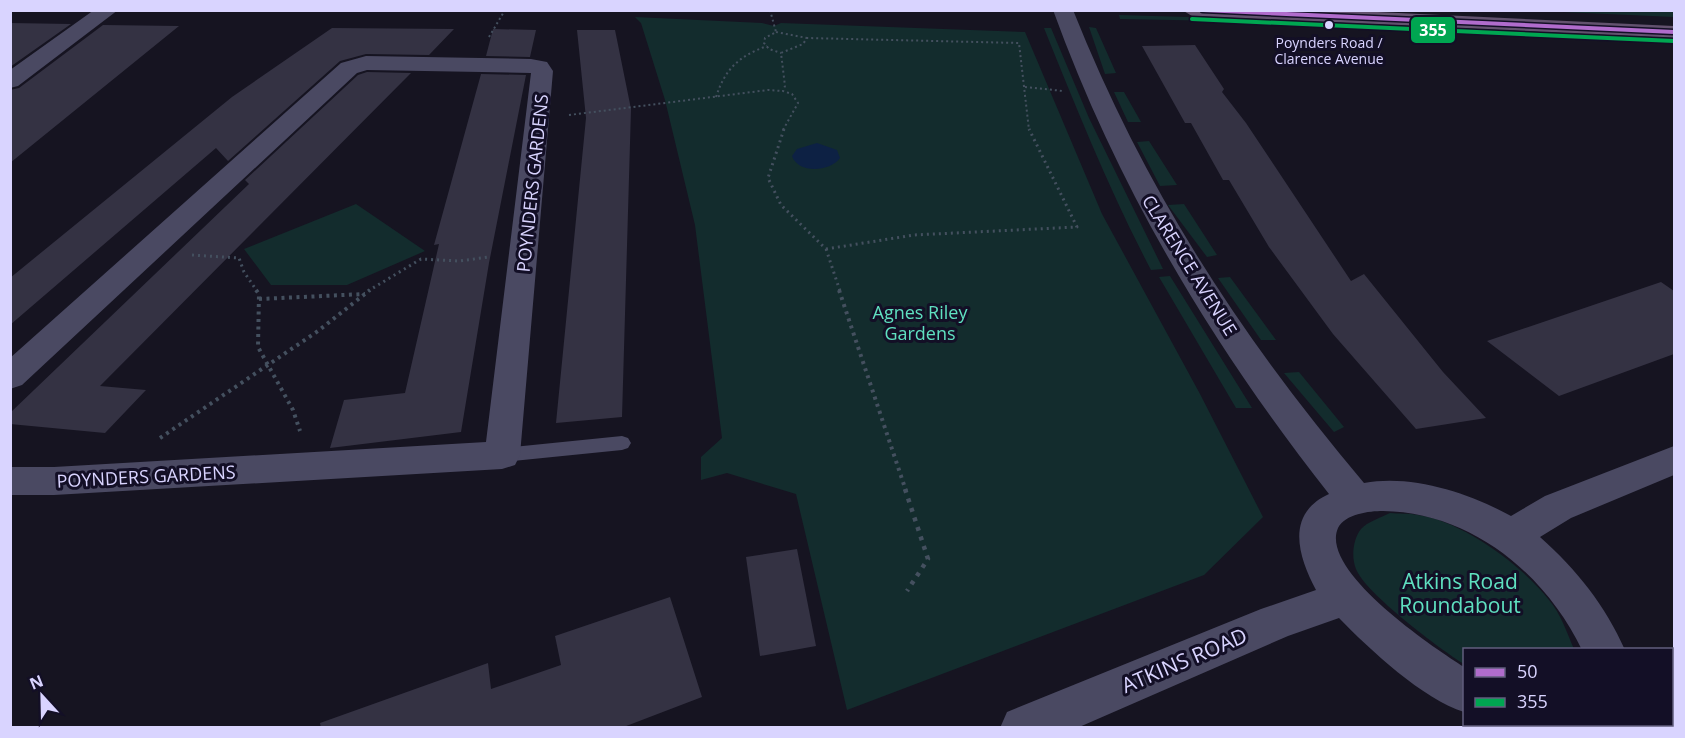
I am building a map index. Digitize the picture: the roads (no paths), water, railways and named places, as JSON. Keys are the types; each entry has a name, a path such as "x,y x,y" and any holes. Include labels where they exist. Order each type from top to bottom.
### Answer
{"highway":[{"path":"1192,10 1396,15 1674,32"}],"street":[{"path":"10,81 108,10"},
{"name":"CLARENCE AVENUE","path":"1063,10 1104,111 1163,226 1216,311 1295,423 1355,499"},
{"name":"POYNDERS GARDENS","path":"10,376 349,68 357,64 539,67 542,71 525,254 502,455 127,477 10,481"},
{"path":"1511,536 1558,507 1674,460"},
{"path":"1463,691 1373,626 1346,598 1324,567 1316,542 1320,523 1332,509 1355,499 1381,495 1412,498 1446,506 1478,518 1511,536 1537,558 1563,588 1590,625 1603,648"},
{"name":"ATKINS ROAD","path":"1023,728 1276,622 1346,598"}],"lane":[{"path":"502,455 622,443"}],"water":[{"path":"817,143 837,150 840,158 829,166 814,169 795,162 792,156 797,149"}],"place":[{"name":"Poynders Road / Clarence Avenue","path":"1329,25"}],"park label":[{"name":"Agnes Riley Gardens","path":"920,322"},
{"name":"Atkins Road Roundabout","path":"1460,593"}]}
